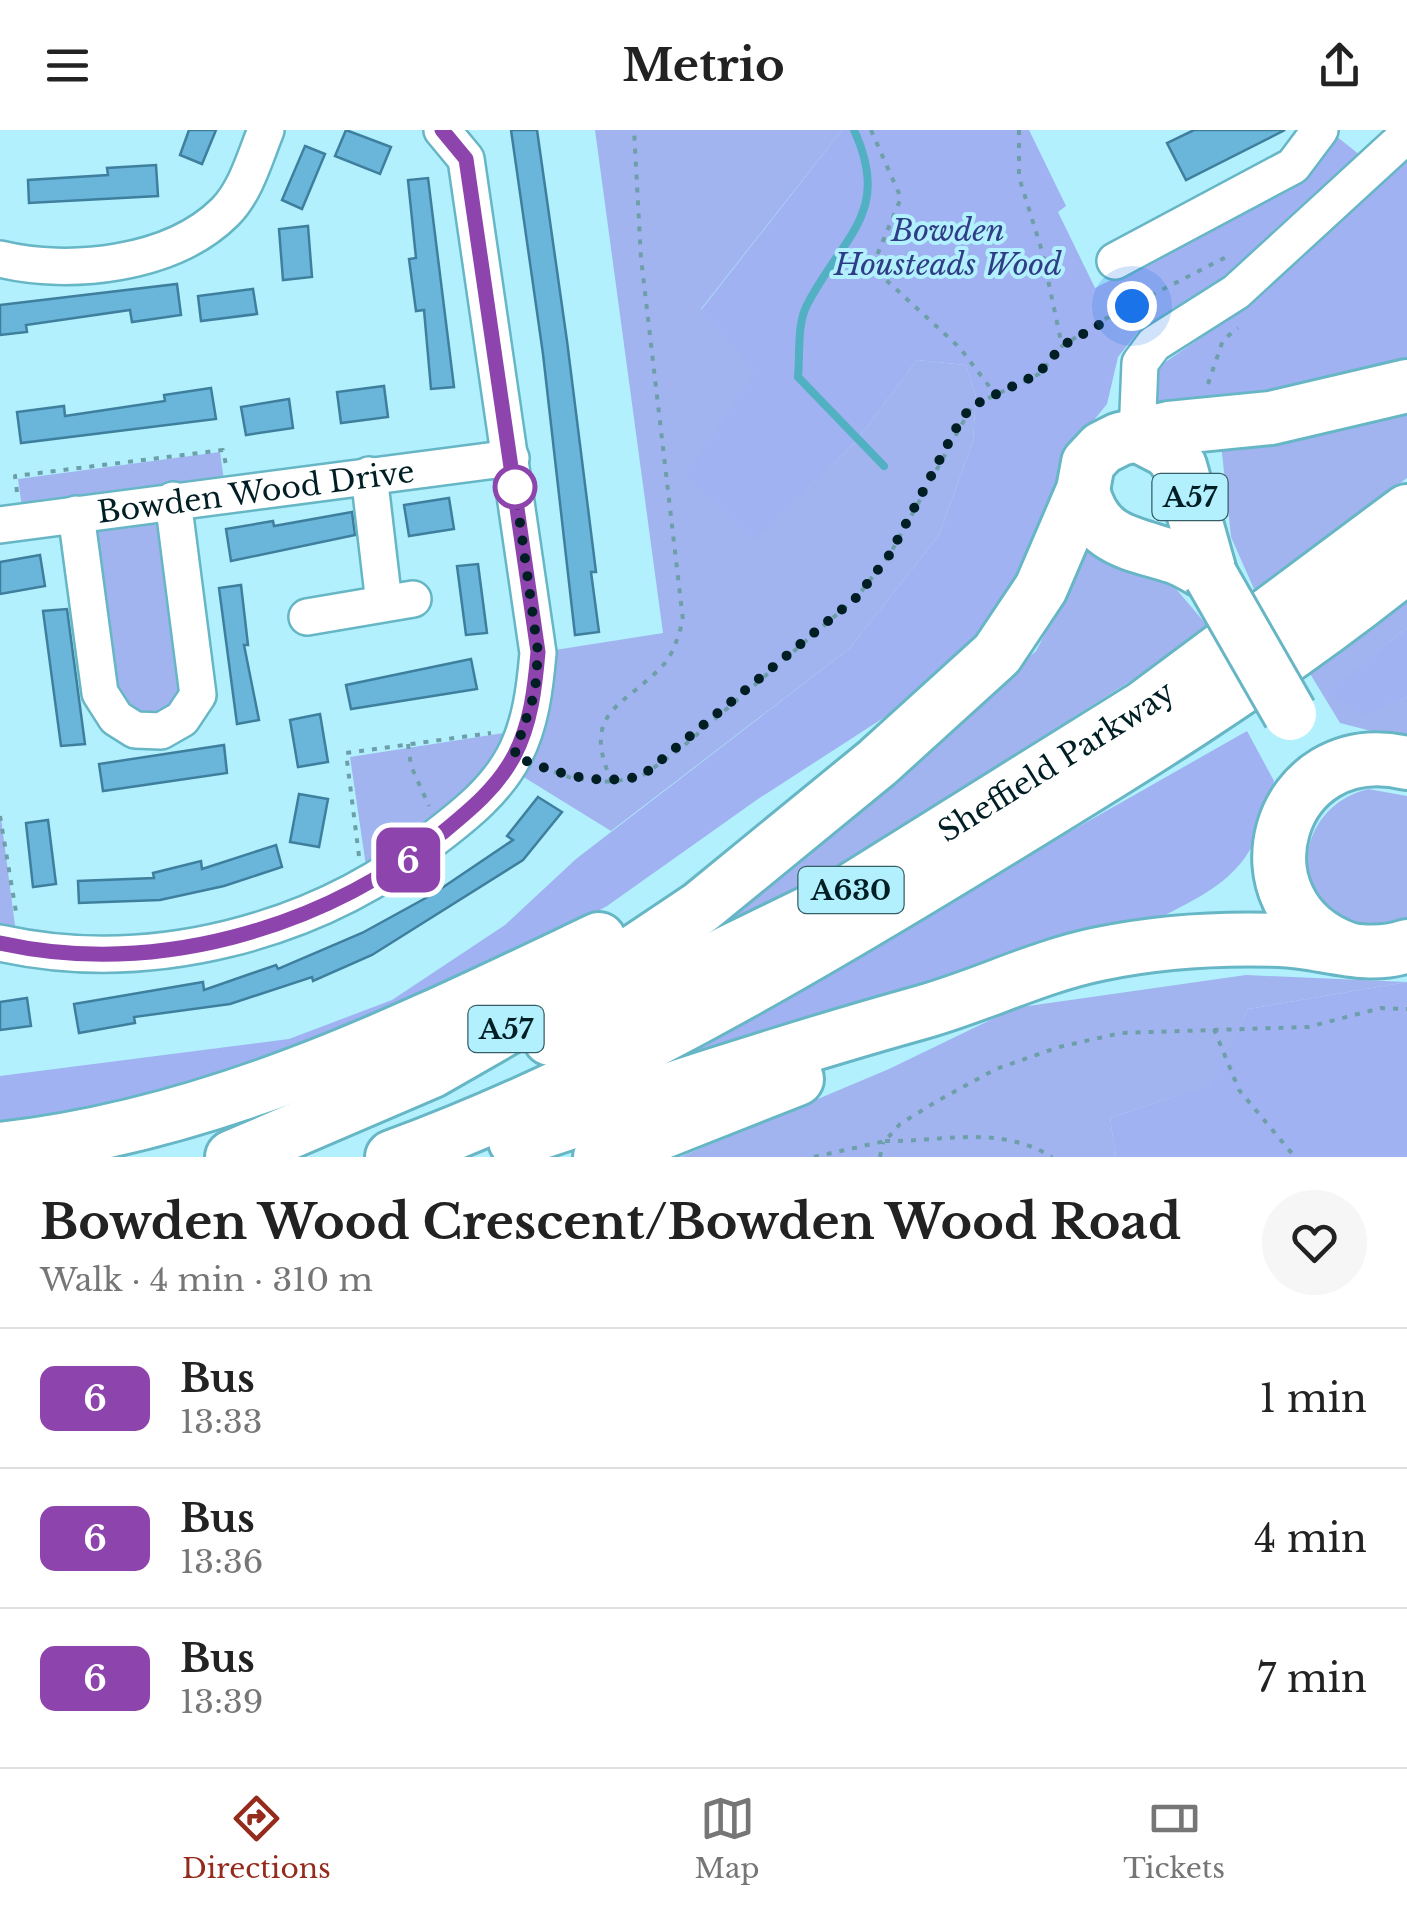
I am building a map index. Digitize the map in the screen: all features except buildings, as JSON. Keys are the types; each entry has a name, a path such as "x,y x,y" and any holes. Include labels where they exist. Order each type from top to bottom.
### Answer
{"highway":[{"path":"1139,437 1169,428 1339,405 1407,386"},
{"name":"A57","path":"234,1157 432,1070 584,984 701,907 877,762 997,654 1041,588 1083,490 1088,463 1102,448 1120,438 1139,437 1168,451 1180,466 1211,576 1290,714 1322,754 1347,764"},
{"name":"A57","path":"1083,490 1094,518 1116,540 1176,557 1211,576"},
{"name":"Sheffield Parkway","path":"234,1157 436,1092 835,900 1144,707 1407,511"},
{"name":"Sheffield Parkway","path":"392,1157 556,1090 721,1006 1182,730 1407,566"},
{"name":"A57","path":"1290,714 1294,762 1279,858 1284,886 1296,911 1316,932 1349,950"},
{"path":"1285,816 1292,801 1318,778 1347,764 1369,758 1407,763"},
{"path":"0,1149 166,1118 362,1052 688,896 756,859"},
{"path":"466,1157 842,1032 922,1012 1029,971 1102,953 1282,940 1377,952 1407,946"},
{"path":"600,1157 795,1080 922,1012"}],"street":[{"path":"0,259 34,266 145,258 175,247 226,212 243,186 266,130"},
{"path":"11,945 46,953 142,952 241,937 324,907 407,861 482,800 519,742 535,692 538,652 466,159 442,130"},
{"path":"1115,261 1293,166 1320,130"},
{"path":"1139,437 1138,374 1154,344 1236,292 1407,135"},
{"name":"Bowden Wood Drive","path":"11,523 511,458"},
{"path":"307,616 398,601 369,475"},
{"path":"76,514 100,693 116,718 136,730 161,731 182,719 198,695 172,500"}],"path":[{"path":"612,782 599,754 602,730 622,697 666,662 683,620 641,258 634,130"},
{"path":"871,130 901,198 872,267 960,348 994,394"},
{"path":"1019,130 1019,177 1042,252 1062,346"},
{"path":"362,886 346,753 408,744 519,742 571,778 612,782 642,776 680,749 857,597 890,554 960,421 972,406 1038,374 1062,346 1243,248"},
{"path":"1210,425 1205,392 1223,340 1249,319"},
{"path":"11,523 15,476 224,450 230,493"},
{"path":"408,744 420,788 442,832"},
{"path":"0,816 11,945"},
{"path":"880,1157 884,1142 900,1124 982,1076 1059,1047 1121,1032 1308,1027 1381,1008 1407,1008"},
{"path":"1214,1029 1238,1090 1295,1157"},
{"path":"814,1157 946,1134 995,1137 1034,1147 1052,1157"}],"shaded area":[{"path":"595,130 842,130 701,309 755,373 755,540 856,441 917,360 966,365 976,396 973,441 939,535 850,648 611,831 522,776 555,650 663,633"},
{"path":"1407,404 1407,478 1254,589 1231,537 1221,444"},
{"path":"220,452 225,488 23,515 18,479"},
{"path":"111,520 163,521 188,690 171,715 146,720 130,709 118,685 95,532"},
{"path":"1089,549 1171,583 1211,630 815,881 669,954 880,790 1036,651"},
{"path":"1407,588 1407,628 1329,691 1363,715 1407,697 1407,740 1340,723 1306,667"},
{"path":"510,732 481,791 367,873 350,757"},
{"path":"1368,789 1407,796 1407,923 1366,928 1336,916 1319,899 1310,879 1308,857 1313,835 1324,816 1343,800"},
{"path":"1,818 16,933 0,930"},
{"path":"1246,975 1407,982 1248,1009 1213,1084 1110,1118 1116,1157 680,1157 889,1069 1015,1008"}],"green space":[{"name":"Bowden Housteads Wood","path":"842,130 1029,130 1066,206 1058,212 1095,288 1292,189 1336,136 1360,155 1243,265 1210,291 1137,333 1118,357 1107,404 1070,450 1037,555 953,673 758,799 607,906 495,970 264,1069 0,1133 0,1076 289,1039 392,1000 505,925 576,859 850,648 939,535 973,441 976,396 966,365 917,360 856,441 755,541 685,476 754,373 701,310"},
{"path":"1407,153 1407,359 1283,391 1156,404 1154,389 1161,365 1247,306"},
{"path":"1407,628 1407,697 1363,716 1328,691"},
{"path":"1247,731 1274,781 1267,810 1248,854 1220,883 1202,895 1153,921 683,1063 682,1052"},
{"path":"1407,982 1407,1157 1116,1157 1110,1118 1212,1084 1248,1009"}],"waterway":[{"path":"854,130 865,159 865,204 858,224 806,307 800,332 798,377 884,466"}],"bus line":[{"name":"6","path":"0,943 46,953 142,952 241,937 324,907 407,861 482,800 514,756 535,692 538,652 466,159 453,138 442,130"}],"route":[{"path":"515,487 538,652 535,692 514,756 571,778 612,782 642,776 680,749 857,597 890,554 960,421 972,406 1038,374 1062,346 1132,306"}]}
